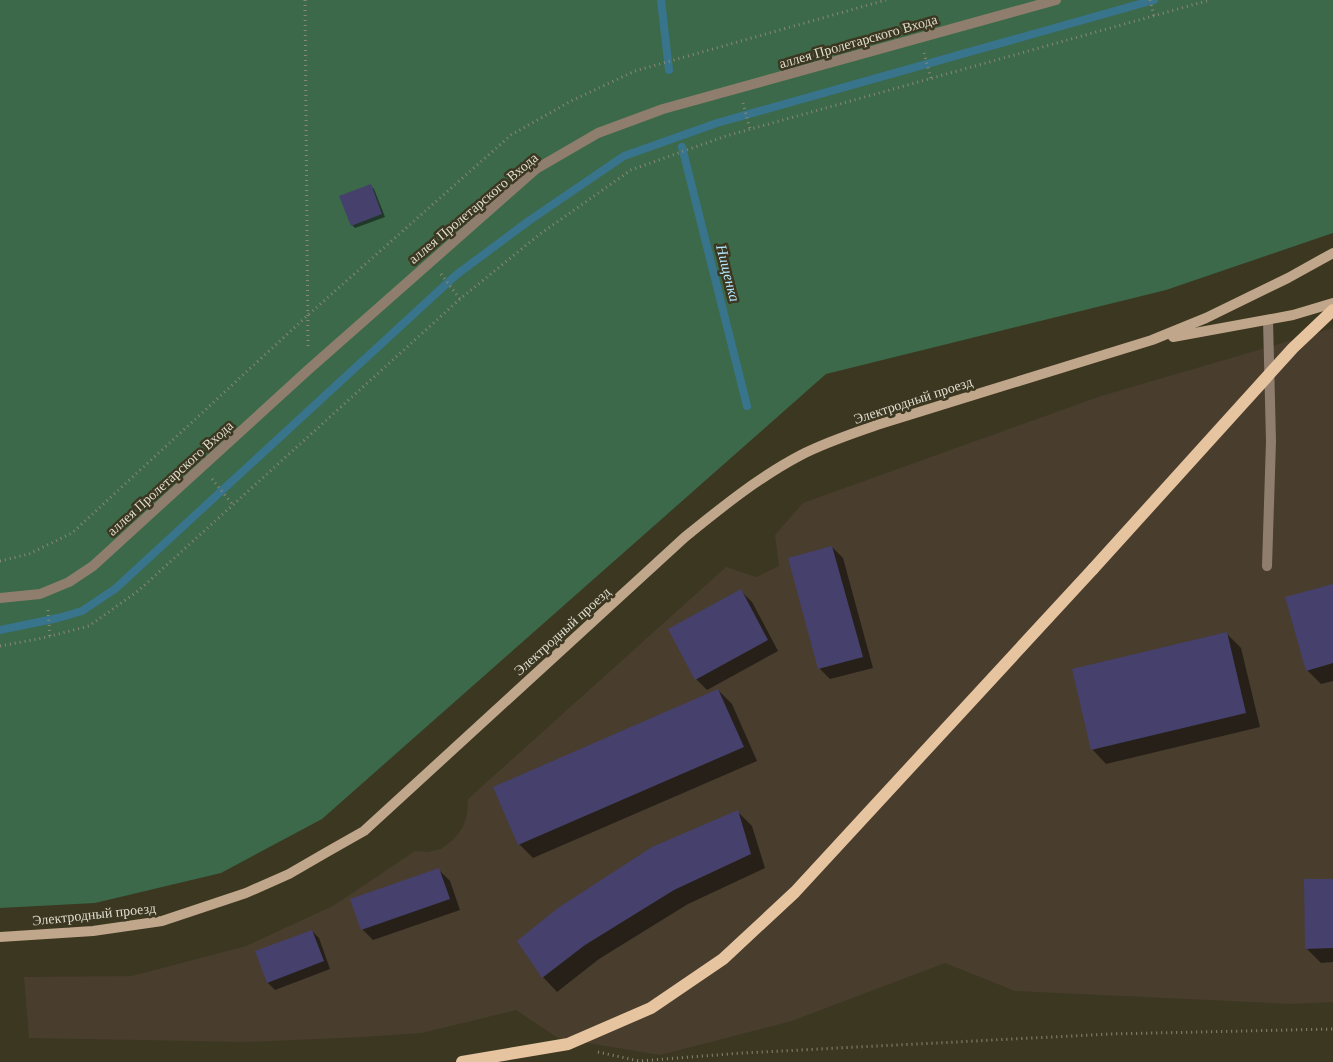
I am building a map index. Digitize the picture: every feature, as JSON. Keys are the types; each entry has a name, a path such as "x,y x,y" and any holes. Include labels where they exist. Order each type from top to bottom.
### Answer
{"main road":[{"path":"462,1062 568,1044 652,1008 723,959 795,892 1093,569 1293,348 1333,310"}],"street":[{"name":"аллея Пролетарского Входа","path":"0,598 40,594 69,582 93,566 308,370 536,169 598,133 663,109 1056,0"},
{"name":"Электродный проезд","path":"0,937 93,931 162,921 246,893 290,874 364,831 685,537 725,504 760,480 802,455 862,430 1152,340 1206,318 1288,278 1333,253"},
{"name":"Электродный проезд","path":"1152,340 1294,315 1333,303"},
{"path":"1267,566 1271,441 1268,320"}],"path":[{"path":"306,0 308,370"},
{"path":"0,561 29,554 72,533 308,315 511,135 571,101 635,71 886,0"},
{"path":"1150,0 1154,16"},
{"path":"0,646 50,637 89,626 138,591 460,299 540,234 631,170 726,136 1210,0"},
{"path":"925,57 931,79"},
{"path":"744,108 750,130"},
{"path":"446,280 460,299"},
{"path":"218,486 233,505"},
{"path":"49,614 50,637"},
{"path":"568,1044 639,1061 742,1053 1110,1034 1333,1028"}],"shaded area":[{"path":"1333,328 1333,1002 1292,1004 1015,991 945,963 792,1021 660,1055 558,1038 516,1010 422,1033 363,1037 246,1042 29,1038 24,977 132,976 246,946 333,906 415,851 428,852 441,849 454,839 463,827 467,814 468,799 726,567 756,577 779,566 775,535 803,503 1101,396"}],"green space":[{"path":"0,0 1333,0 1333,233 1166,290 826,374 322,819 221,873 95,903 0,908"}],"building":[{"path":"371,184 382,214 351,226 339,196"},
{"path":"832,546 863,657 818,669 788,558"},
{"path":"1333,584 1333,663 1306,671 1285,597"},
{"path":"741,589 768,640 695,680 668,629"},
{"path":"1227,632 1246,713 1091,750 1072,669"},
{"path":"718,689 744,747 518,845 493,787"},
{"path":"738,810 751,854 674,890 585,945 542,978 517,941 558,908 652,847"},
{"path":"439,868 450,899 361,930 350,899"},
{"path":"1304,879 1333,879 1333,948 1305,949"},
{"path":"312,930 324,961 267,983 255,951"}],"waterway":[{"name":"Нищенка","path":"661,0 669,70"},
{"path":"0,630 82,611 115,589 456,275 530,220 624,156 717,123 1154,0"},
{"name":"Нищенка","path":"682,147 747,406"}]}
